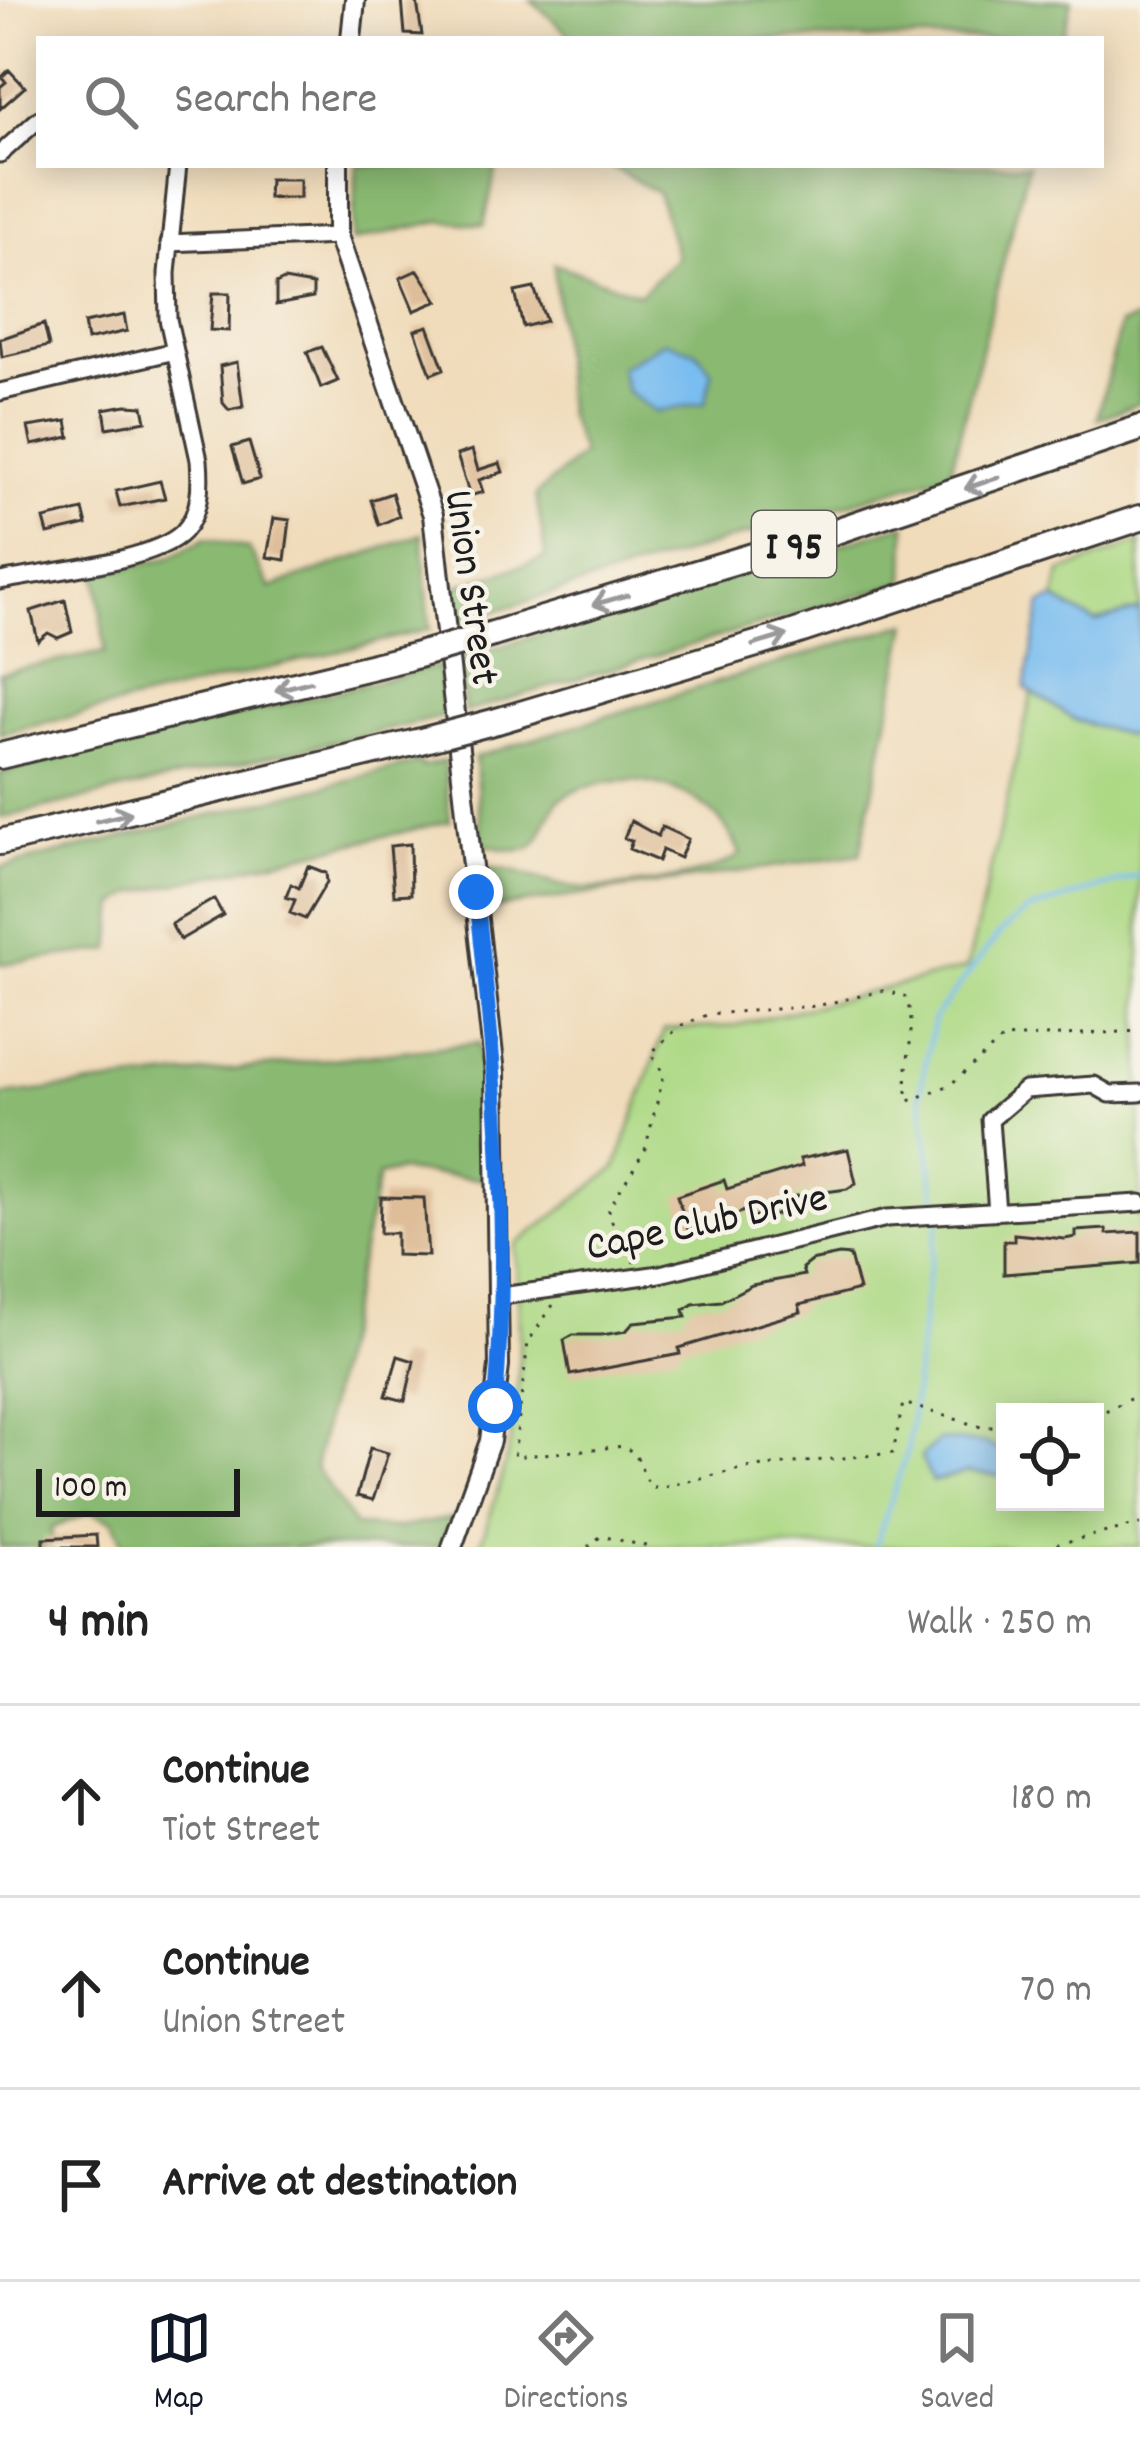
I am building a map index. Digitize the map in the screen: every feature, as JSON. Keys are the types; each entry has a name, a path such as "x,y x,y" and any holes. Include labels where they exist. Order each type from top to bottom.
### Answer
{"highway":[{"name":"I 95","path":"0,756 493,634 836,531 1140,428"},
{"name":"I 95","path":"0,842 497,721 824,624 1140,518"}],"main road":[{"path":"351,36 355,0"},
{"name":"Union Street","path":"338,168 338,236 433,515 491,1032 501,1296 490,1441 452,1547"}],"street":[{"path":"0,154 36,121"},
{"path":"0,581 166,545 192,521 201,483 199,460 166,293 178,168"},
{"path":"169,243 338,236"},
{"path":"0,392 175,351"},
{"path":"997,1212 990,1120 1025,1090 1094,1085 1111,1094 1140,1094"},
{"name":"Cape Club Drive","path":"501,1296 727,1259 840,1226 1140,1203"}],"path":[{"path":"629,1276 636,1257 609,1218 609,1208 645,1150 664,1074 652,1053 680,1026 709,1014 816,1006 892,991 904,995 910,1005 909,1101 950,1085 1004,1038 1140,1031"},
{"path":"561,1287 528,1342 514,1456 624,1446 635,1455 650,1487 662,1487 745,1468 893,1453 903,1403 981,1427 996,1427"},
{"path":"1104,1412 1140,1394"},
{"path":"1045,1547 1140,1524"},
{"path":"588,1547 601,1536 650,1547"}],"green space":[{"path":"531,0 1072,0 1063,36 571,36"},
{"path":"357,168 496,168 484,225 440,221 352,241"},
{"path":"613,168 1027,168 950,473 459,622 454,587 546,558 536,495 582,454 566,410 554,264 640,294 677,257 658,193"},
{"path":"1140,318 1140,403 1097,419 1120,325"},
{"path":"906,524 905,582 465,712 459,659"},
{"path":"422,534 430,629 0,734 0,673 105,652 97,574 169,558 206,538 249,549 270,588"},
{"path":"1140,542 1140,610 1095,622 1055,599 1061,572"},
{"path":"908,623 860,854 491,908 484,869 507,870 576,888 612,887 687,875 740,854 727,829 709,810 687,795 635,781 582,788 558,800 538,839 526,850 482,844 475,757"},
{"path":"439,666 442,717 0,818 0,773"},
{"path":"1033,690 1075,720 1140,739 1140,1547 479,1547 504,1467 516,1399 515,1246 616,1168 664,1030 733,1026 967,968"},
{"path":"444,761 450,821 135,893 116,905 111,950 0,964 0,868 420,762 422,767"},
{"path":"479,1043 492,1180 399,1171 378,1176 315,1467 355,1526 397,1528 452,1518 438,1547 124,1547 113,1521 90,1512 52,1528 51,1547 0,1547 0,1095"}],"water":[{"path":"665,341 697,352 712,373 705,403 655,412 626,390 620,368"},
{"path":"1054,599 1095,622 1140,610 1140,739 1075,720 1025,688 1041,604"},
{"path":"939,1440 985,1443 996,1449 996,1476 968,1472 932,1482 921,1457"}],"building":[{"path":"402,0 417,2 422,35 405,34"},
{"path":"9,70 25,87 0,109 0,87 6,82 2,77"},
{"path":"269,179 300,179 300,198 268,198"},
{"path":"418,270 438,301 414,311 400,278"},
{"path":"284,280 313,285 313,298 276,305 276,284"},
{"path":"534,288 546,321 523,327 515,292"},
{"path":"213,293 230,293 229,331 210,330"},
{"path":"124,315 127,331 87,340 84,323"},
{"path":"44,324 49,346 2,357 0,339"},
{"path":"428,326 444,369 431,374 415,330"},
{"path":"322,347 338,381 321,388 307,352"},
{"path":"237,362 243,407 229,410 223,403 220,366"},
{"path":"143,406 146,421 107,428 104,409"},
{"path":"67,421 70,437 32,445 28,427"},
{"path":"249,442 260,479 243,484 232,447"},
{"path":"472,450 478,470 500,463 503,472 479,480 483,492 470,496 457,455"},
{"path":"160,481 165,498 120,507 116,491"},
{"path":"392,493 399,516 379,525 371,500"},
{"path":"83,510 87,525 48,534 44,519"},
{"path":"274,518 290,520 285,560 267,557"},
{"path":"65,600 72,632 58,638 48,633 38,641 31,611"},
{"path":"631,821 658,836 662,827 688,839 680,858 662,850 658,861 629,849 632,841 624,838"},
{"path":"410,844 411,894 394,895 390,846"},
{"path":"308,866 326,873 327,882 305,919 290,913 295,900 286,897 291,884 299,888"},
{"path":"214,899 223,915 180,940 171,924"},
{"path":"848,1149 856,1183 847,1189 796,1196 798,1204 776,1215 751,1217 748,1209 712,1226 688,1229 677,1196 724,1180 727,1189 802,1166 800,1159"},
{"path":"381,1197 424,1198 428,1256 396,1255 396,1233 380,1233"},
{"path":"1106,1229 1107,1234 1140,1232 1140,1263 1004,1274 1004,1241 1014,1241 1014,1234 1065,1239 1076,1237 1076,1231"},
{"path":"850,1256 859,1290 799,1305 801,1312 679,1348 680,1354 570,1375 564,1340 573,1335 602,1335 626,1331 634,1322 686,1317 684,1310 693,1304 721,1301 752,1285 804,1275 802,1268 811,1261"},
{"path":"398,1356 414,1361 405,1401 386,1396"},
{"path":"370,1448 388,1453 373,1500 357,1496"},
{"path":"96,1535 97,1547 44,1547 44,1538"}],"waterway":[{"path":"875,1547 908,1449 927,1280 939,1221 920,1092 934,1018 1001,932 1027,911 1140,875"}],"route":[{"path":"476,892 496,1085 501,1296 495,1406"}]}
